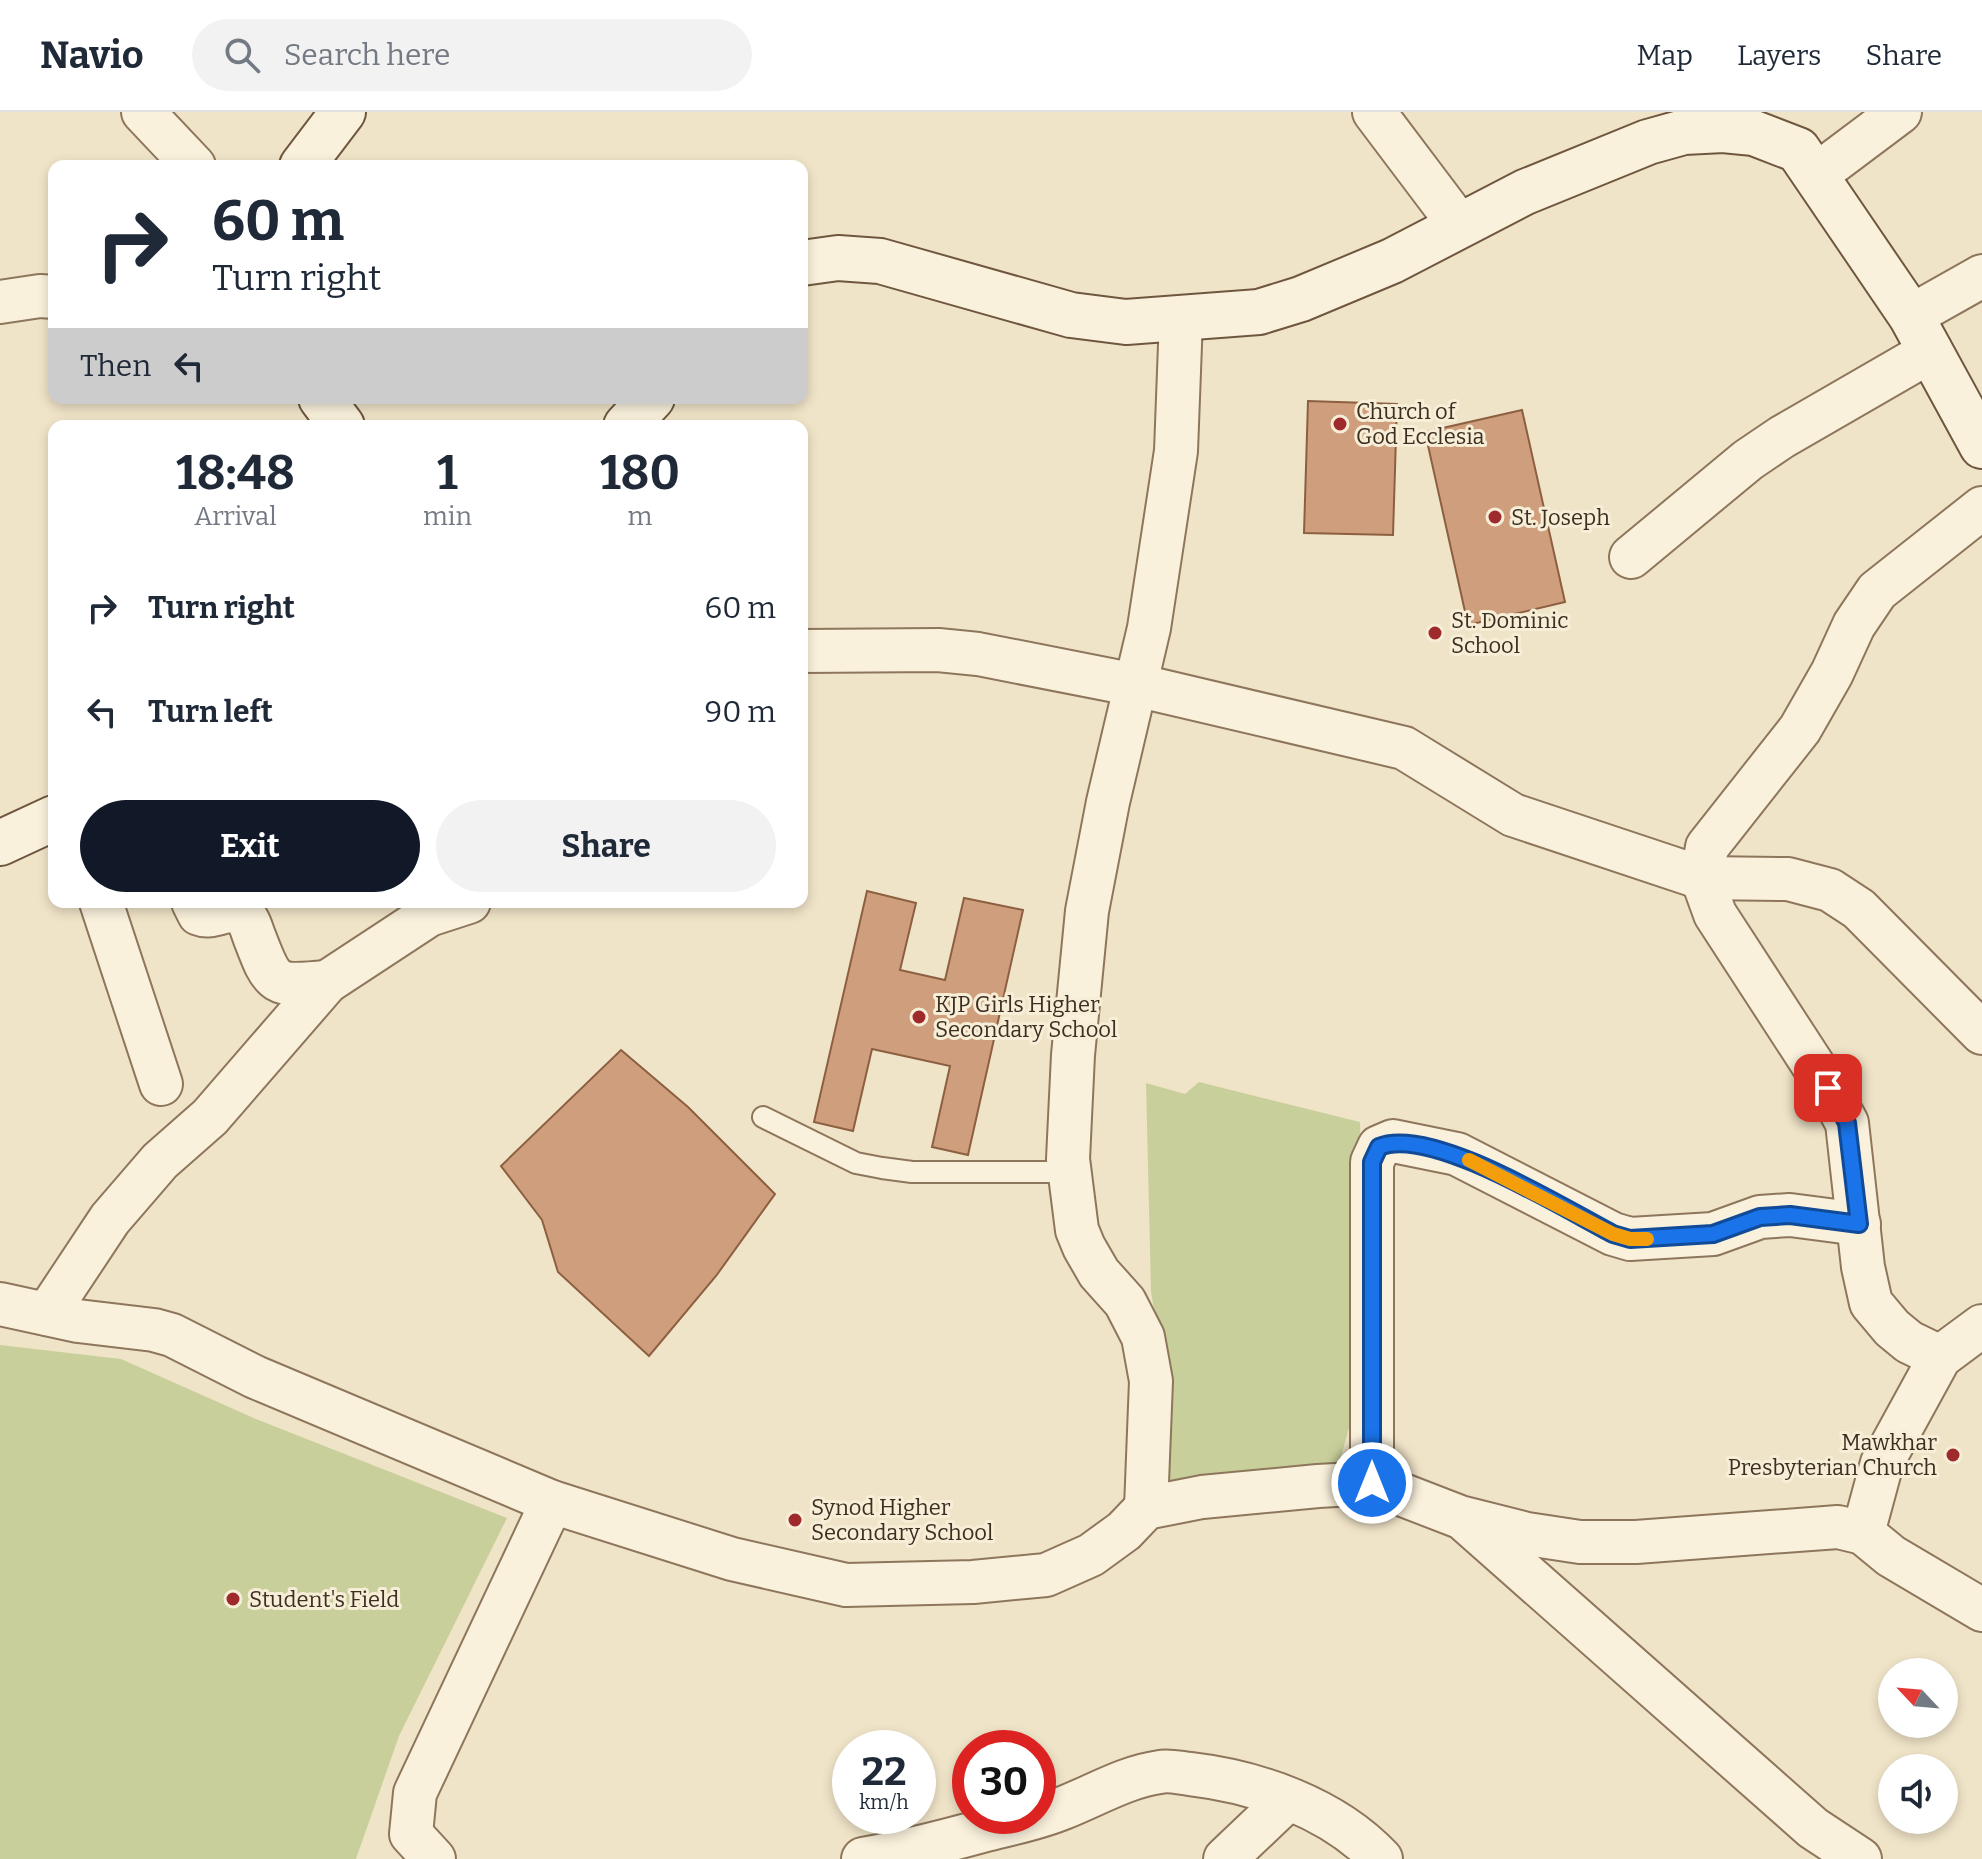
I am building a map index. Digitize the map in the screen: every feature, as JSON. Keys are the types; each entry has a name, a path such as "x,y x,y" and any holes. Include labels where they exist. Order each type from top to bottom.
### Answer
{"street":[{"path":"143,112 188,160"},
{"path":"307,160 343,112"},
{"path":"1374,112 1460,226"},
{"path":"1816,175 1900,112"},
{"path":"808,262 838,258 880,261 1071,315 1126,322 1259,312 1301,299 1392,261 1525,192 1648,142 1684,132 1723,130 1760,122 1798,150 1816,175 1921,334 1982,446"},
{"path":"1631,557 1759,452 1921,334 1982,276"},
{"path":"0,302 48,297"},
{"path":"1146,1508 1151,1381 1143,1337 1125,1302 1099,1273 1084,1247 1077,1230 1068,1159 1073,1055 1087,911 1108,802 1149,628 1176,451 1181,318"},
{"path":"632,420 646,404"},
{"path":"1940,1357 1909,1342 1892,1328 1871,1303 1863,1267 1847,1123 1828,1088 1715,914 1702,878 1707,847 1800,729 1832,673 1854,625 1877,591 1982,508"},
{"path":"808,651 938,650 978,654 1136,685 1404,748 1513,815 1702,878 1788,879 1830,890 1859,909 1982,1033"},
{"path":"0,843 48,821"},
{"path":"103,908 161,1084"},
{"path":"196,908 199,914 207,917 231,910 241,913 249,921 268,972 278,981 293,985 327,982"},
{"path":"47,1314 110,1219 160,1161 210,1117 327,982 429,915 451,908"},
{"path":"1372,1483 1372,1162 1379,1147 1393,1141 1457,1154 1613,1234 1630,1239 1713,1234 1760,1217 1790,1215 1859,1224"},
{"path":"0,1304 172,1335 255,1377 552,1502 732,1559 846,1585 973,1582 1046,1575 1091,1555 1124,1531 1146,1508 1202,1497 1372,1483 1460,1517 1527,1534 1580,1542 1636,1542 1838,1527 1863,1533 1891,1556 1982,1610"},
{"path":"1863,1533 1882,1463 1940,1357 1982,1326"},
{"path":"434,1859 411,1834 415,1793 552,1502"},
{"path":"1460,1517 1813,1828 1860,1859"},
{"path":"863,1859 898,1853 1062,1809 1125,1780 1163,1771 1218,1777 1313,1809 1381,1859"},
{"path":"1233,1856 1288,1799"}],"lane":[{"path":"763,1117 856,1163 882,1168 912,1172 1070,1172"}],"green space":[{"path":"1199,1082 1360,1122 1364,1300 1354,1356 1349,1428 1335,1477 1155,1494 1170,1366 1157,1328 1151,1292 1146,1083 1185,1094"},
{"name":"Student's Field","path":"0,1345 121,1359 256,1419 507,1518 399,1736 356,1859 0,1859"}],"building":[{"path":"1308,401 1397,404 1393,535 1304,533"},
{"name":"St. Joseph","path":"1522,410 1565,602 1468,625 1425,432"},
{"path":"867,891 916,903 900,970 945,980 964,898 1023,910 968,1155 932,1147 950,1066 872,1049 853,1131 814,1122"},
{"path":"621,1050 688,1107 775,1194 716,1276 649,1356 558,1272 542,1220 501,1166"}],"slow traffic":[{"path":"1469,1160 1613,1234 1630,1239 1647,1239"}],"place":[{"name":"Church of God Ecclesia","path":"1340,424"},
{"name":"St. Joseph","path":"1495,517"},
{"name":"St. Dominic School","path":"1435,633"},
{"name":"KJP Girls Higher Secondary School","path":"919,1017"},
{"name":"Mawkhar Presbyterian Church","path":"1953,1455"},
{"name":"Synod Higher Secondary School","path":"795,1520"},
{"name":"Student's Field","path":"233,1599"}],"route":[{"path":"1372,1483 1372,1162 1379,1147 1393,1141 1457,1154 1613,1234 1630,1239 1713,1234 1760,1217 1790,1215 1859,1224 1847,1123 1828,1088"}]}
